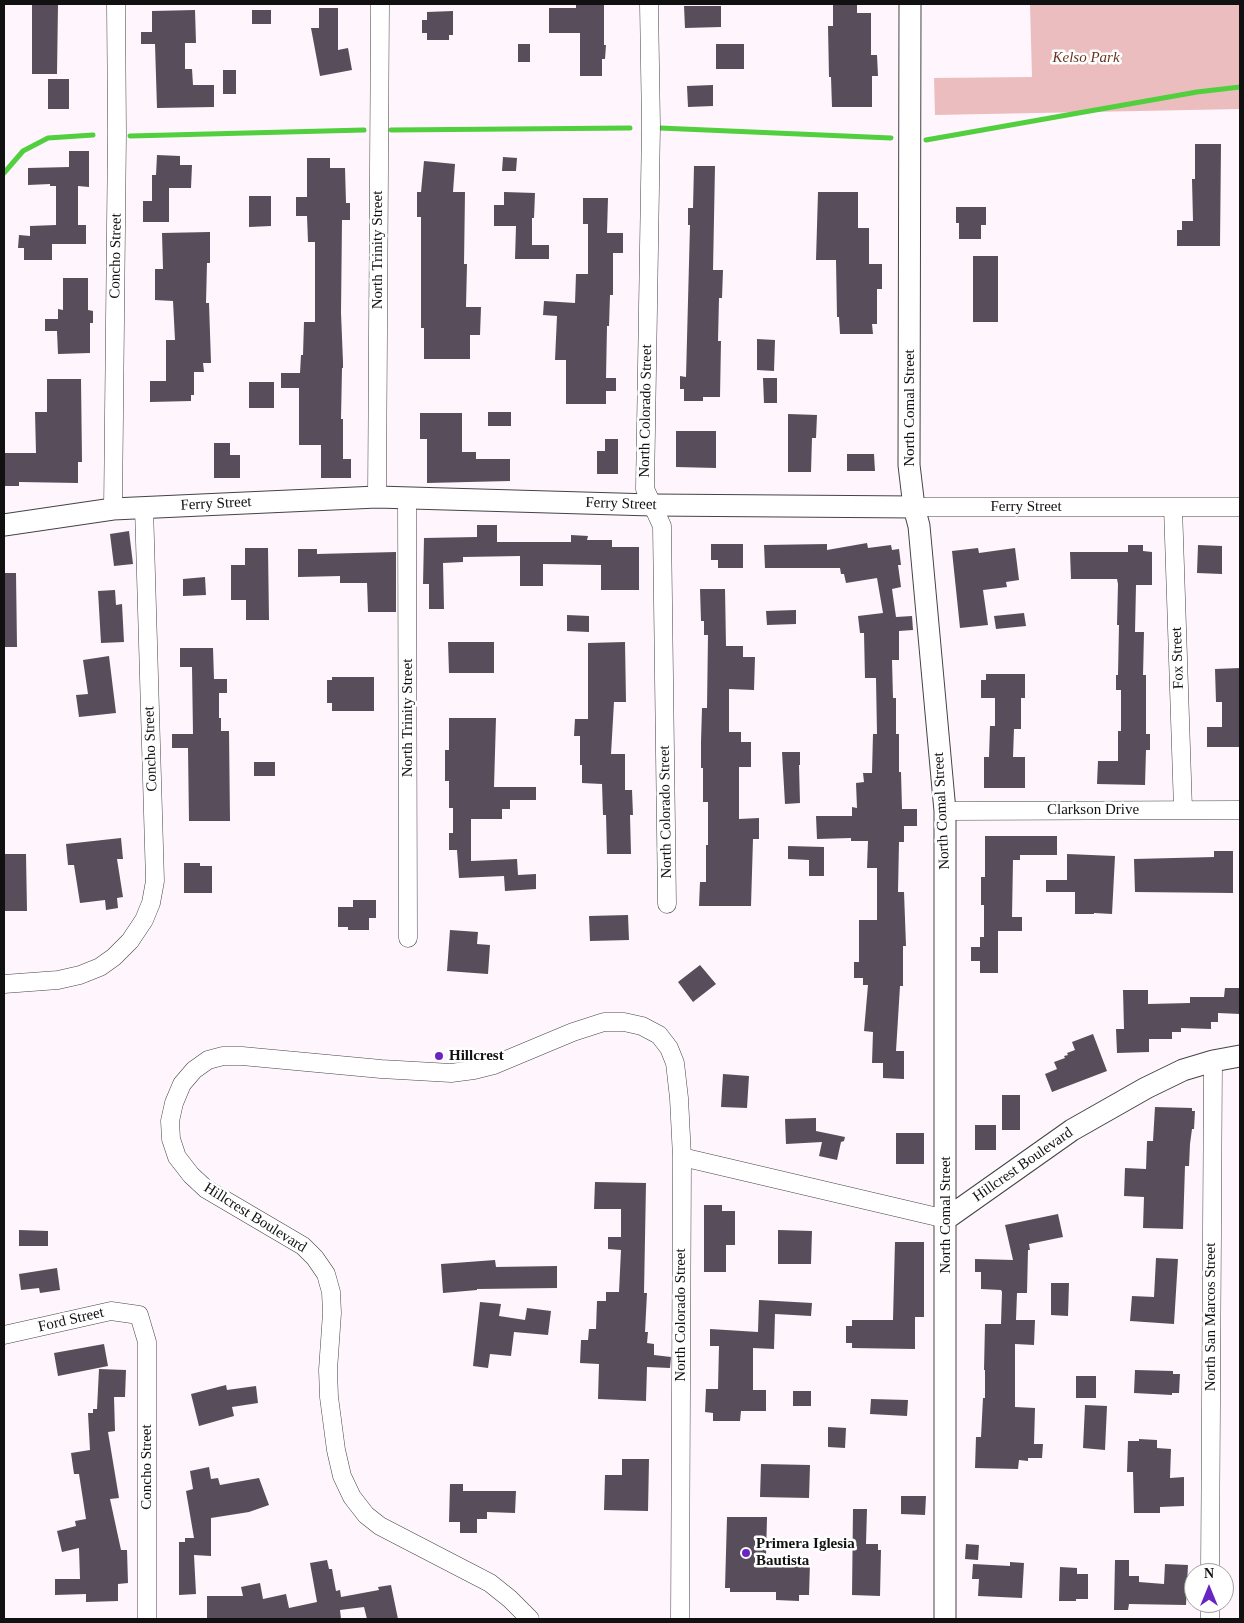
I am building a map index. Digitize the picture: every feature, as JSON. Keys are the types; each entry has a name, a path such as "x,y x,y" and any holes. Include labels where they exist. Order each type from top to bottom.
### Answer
{"street":[{"name":"Concho Street","path":"113,509 117,133 116,4"},
{"name":"North Trinity Street","path":"376,497 380,4"},
{"name":"North Colorado Street","path":"649,4 651,126 645,489 662,526 667,904"},
{"name":"North Comal Street","path":"910,4 909,465 914,507 919,526 945,811 945,1619"},
{"name":"Ferry Street","path":"4,525 113,509 376,497 652,505 1240,507"},
{"name":"North Trinity Street","path":"408,497 408,938"},
{"name":"Concho Street","path":"4,984 58,980 95,969 114,957 130,942 144,920 151,903 155,881 144,507"},
{"name":"Fox Street","path":"1173,507 1183,809"},
{"name":"Clarkson Drive","path":"945,811 1240,810"},
{"name":"Hillcrest Boulevard","path":"530,1619 490,1583 380,1526 366,1515 352,1497 342,1476 338,1459 329,1397 328,1370 332,1313 331,1292 326,1274 315,1258 303,1246 228,1203 206,1189 191,1175 177,1157 171,1139 170,1121 174,1103 182,1084 194,1070 208,1060 223,1056 242,1056 398,1070 451,1072 474,1070 494,1064 573,1032 604,1022 624,1022 642,1026"},
{"name":"North Colorado Street","path":"642,1026 659,1035 670,1048 675,1063 679,1098 682,1157 680,1619"},
{"name":"Hillcrest Boulevard","path":"946,1219 1072,1130 1146,1088 1183,1070 1213,1061 1240,1056"},
{"name":"North San Marcos Street","path":"1210,1563 1213,1061"},
{"path":"682,1157 946,1219"},
{"name":"Ford Street","path":"4,1335 111,1311 139,1315"},
{"name":"Concho Street","path":"139,1315 147,1342 147,1619"}],"green space":[{"name":"Kelso Park","path":"1030,4 1240,4 1240,109 935,115 934,78 1032,77"}],"building":[{"path":"32,4 58,4 57,74 32,74"},
{"path":"576,4 604,4 604,45 606,45 605,59 602,59 602,76 580,76 580,33 549,33 549,8 576,8"},
{"path":"833,5 857,5 857,13 871,13 871,55 877,55 878,76 872,76 872,107 832,107 831,77 829,77 828,26 833,26"},
{"path":"684,6 721,6 721,27 685,28"},
{"path":"319,8 338,8 338,50 348,48 352,70 320,76 311,28 319,28"},
{"path":"195,10 196,43 185,43 185,69 192,69 193,85 214,85 214,107 157,108 155,44 141,44 141,32 152,32 152,11"},
{"path":"252,10 271,10 271,24 252,24"},
{"path":"453,11 453,35 449,35 449,40 427,40 427,33 422,33 422,20 427,20 427,12"},
{"path":"518,44 530,44 530,62 518,62"},
{"path":"716,44 744,44 744,69 716,69"},
{"path":"223,70 236,70 236,94 223,94"},
{"path":"48,79 69,79 69,109 48,109"},
{"path":"713,85 713,106 688,107 687,86"},
{"path":"1195,144 1221,144 1220,246 1177,246 1177,230 1182,230 1182,221 1193,221 1192,179 1195,179"},
{"path":"69,151 89,151 89,187 78,186 78,225 86,225 86,244 52,244 52,260 24,260 24,248 18,248 19,235 30,236 30,226 56,225 56,186 50,186 50,184 28,185 28,168 69,167"},
{"path":"157,155 180,156 180,165 192,165 191,188 169,188 169,222 143,222 143,201 152,201 152,175 156,175"},
{"path":"503,157 517,158 516,171 502,171"},
{"path":"307,158 330,158 330,168 345,168 346,203 350,203 350,220 342,220 341,313 343,368 341,419 343,419 343,459 351,459 351,478 321,478 321,445 299,445 299,388 281,388 281,373 300,373 301,355 303,355 304,322 315,322 315,242 308,242 307,216 296,216 296,197 307,197"},
{"path":"424,161 455,164 453,192 465,192 464,264 467,264 466,307 481,307 480,335 470,335 470,359 424,359 424,328 421,328 421,217 417,217 417,192 421,192"},
{"path":"694,166 715,166 713,270 723,270 722,298 719,298 718,341 721,341 720,397 703,397 703,401 684,401 684,389 680,389 680,376 686,377 690,225 688,225 688,208 693,208"},
{"path":"504,192 535,193 534,218 532,218 532,245 549,245 549,259 515,259 516,226 494,226 494,205 504,205"},
{"path":"818,192 858,192 858,228 869,228 869,264 882,264 882,289 877,289 877,324 872,324 873,334 840,334 839,317 837,317 836,260 816,260"},
{"path":"249,196 271,196 271,226 249,227"},
{"path":"583,198 608,198 607,233 623,233 623,253 613,253 613,295 610,295 609,326 607,326 606,378 616,378 616,391 606,391 606,404 566,404 566,360 555,360 557,316 543,315 544,301 575,303 576,274 588,274 588,224 583,224"},
{"path":"956,207 986,207 986,225 981,225 981,239 959,239"},
{"path":"210,232 210,263 207,263 206,303 209,303 211,363 203,363 204,372 194,372 194,395 191,395 191,401 150,402 150,381 166,381 166,340 175,340 173,301 155,300 155,269 163,269 162,233"},
{"path":"973,256 998,256 998,322 973,322"},
{"path":"63,278 88,278 88,310 93,311 93,323 90,323 90,353 58,354 57,331 45,331 45,319 58,319 58,309 63,310"},
{"path":"757,339 775,340 774,371 757,370"},
{"path":"763,378 777,378 777,403 764,403"},
{"path":"47,379 81,379 82,462 78,462 78,483 19,482 19,486 5,486 5,453 36,453 35,412 47,412"},
{"path":"249,382 274,382 274,408 249,408"},
{"path":"488,412 511,412 511,426 488,426"},
{"path":"420,413 462,413 462,452 476,452 476,459 510,459 510,481 427,483 427,439 420,439"},
{"path":"788,414 817,415 816,438 812,438 811,472 788,472"},
{"path":"676,431 716,431 716,468 676,467"},
{"path":"605,439 618,439 618,474 597,474 597,451 605,451"},
{"path":"214,443 230,443 230,455 240,455 240,478 214,478"},
{"path":"847,454 874,454 875,471 847,471"},
{"path":"477,525 497,525 497,542 571,542 571,535 588,536 587,540 612,540 612,547 639,547 639,590 601,590 601,565 543,564 543,586 520,586 520,556 463,557 463,562 443,563 444,609 429,609 429,584 423,584 424,538 477,537"},
{"path":"129,531 133,564 114,566 110,534"},
{"path":"867,543 868,548 891,545 892,550 899,549 901,565 898,565 901,587 892,589 896,617 912,616 913,630 899,631 899,660 892,660 893,698 896,698 896,734 899,734 899,772 901,772 902,809 917,809 917,826 904,826 904,842 899,842 898,892 904,892 906,946 903,946 903,986 900,986 896,1051 904,1051 904,1079 883,1078 883,1063 872,1063 873,1032 864,1031 868,985 863,985 863,978 854,978 854,962 859,962 859,920 877,920 877,868 867,868 868,841 851,841 851,838 817,839 816,816 852,816 852,807 857,808 856,783 864,782 863,773 872,773 873,734 877,734 876,678 865,678 864,633 860,633 858,616 883,613 877,578 846,583 840,568 765,568 764,545 827,544 827,550"},
{"path":"711,544 743,544 743,568 718,568 718,560 711,560"},
{"path":"1128,545 1143,545 1143,551 1152,552 1152,585 1136,585 1135,632 1144,632 1143,675 1146,675 1146,734 1150,734 1150,750 1146,750 1145,785 1097,784 1098,761 1118,761 1118,731 1121,731 1121,690 1116,690 1119,625 1117,625 1118,584 1117,579 1071,579 1070,552 1128,552"},
{"path":"1198,545 1222,546 1222,574 1197,573"},
{"path":"245,548 268,548 269,620 246,620 246,600 231,600 231,565 245,565"},
{"path":"978,548 979,553 1015,548 1019,580 1006,582 1007,587 983,590 988,625 960,628 952,551"},
{"path":"298,549 317,549 317,554 396,552 396,612 368,612 367,583 340,583 340,576 298,577"},
{"path":"4,573 16,573 17,647 4,647"},
{"path":"205,577 206,595 183,596 183,579"},
{"path":"700,589 725,589 726,646 743,646 743,657 755,657 754,690 729,689 729,732 741,732 741,742 751,742 751,767 739,767 739,819 759,818 759,839 753,839 751,906 699,906 700,882 706,882 706,845 708,845 708,802 703,802 701,742 702,708 707,708 708,635 704,635 704,621 701,621"},
{"path":"115,590 116,605 122,604 124,642 101,643 98,591"},
{"path":"796,610 796,624 767,625 766,611"},
{"path":"1024,613 1026,626 996,629 994,616"},
{"path":"567,615 589,616 589,632 567,631"},
{"path":"448,642 494,642 494,673 449,673"},
{"path":"625,642 626,702 614,702 611,754 625,754 625,790 632,790 633,815 630,815 631,854 607,854 606,815 603,815 602,784 582,783 580,736 574,736 575,719 588,719 588,643"},
{"path":"180,648 213,648 214,679 227,679 227,693 219,693 219,718 221,718 221,731 229,731 230,821 189,821 188,748 172,748 172,734 193,734 192,667 180,667"},
{"path":"109,656 116,713 79,717 76,695 88,694 83,660"},
{"path":"1240,668 1240,747 1207,747 1207,727 1222,727 1222,702 1216,702 1215,669"},
{"path":"986,674 1025,674 1025,698 1021,698 1021,729 1014,729 1013,757 1025,757 1025,788 984,788 984,757 989,757 990,726 995,726 995,698 981,698 981,680 986,680"},
{"path":"332,677 374,677 374,711 332,711 332,703 327,703 327,680 332,680"},
{"path":"449,718 496,718 494,787 536,787 536,800 510,800 510,809 502,809 502,819 471,819 471,861 517,859 518,875 536,874 536,889 505,891 504,876 459,878 457,850 449,850 449,833 453,833 453,808 449,808 449,781 445,781 445,750 449,750"},
{"path":"782,752 800,752 800,803 785,804"},
{"path":"254,762 275,762 275,776 254,776"},
{"path":"985,836 1057,836 1057,855 1020,855 1020,860 1013,860 1012,917 1022,917 1022,931 998,931 998,973 980,973 980,961 971,961 971,947 980,947 980,937 984,937 984,905 981,905 981,877 985,877"},
{"path":"121,838 123,859 117,859 123,897 117,898 118,908 106,910 105,900 80,903 74,865 68,865 66,844"},
{"path":"788,846 824,847 824,876 809,876 809,860 788,859"},
{"path":"1214,851 1233,851 1233,893 1135,892 1134,859 1214,857"},
{"path":"5,854 26,854 27,911 5,911"},
{"path":"1067,854 1115,856 1112,914 1075,914 1075,892 1046,892 1046,880 1067,880"},
{"path":"184,863 200,863 200,866 212,866 212,893 184,893"},
{"path":"353,900 376,900 376,918 369,918 369,930 348,930 348,927 338,927 338,907 353,907"},
{"path":"628,915 629,940 590,941 589,916"},
{"path":"450,930 478,932 477,944 490,945 488,974 447,971"},
{"path":"700,965 716,984 693,1002 678,982"},
{"path":"1225,988 1240,988 1240,1014 1218,1013 1218,1022 1211,1022 1211,1029 1181,1028 1181,1032 1172,1032 1172,1039 1149,1039 1149,1052 1117,1053 1116,1029 1124,1029 1123,990 1148,990 1148,1004 1190,1003 1190,997 1224,997"},
{"path":"1093,1034 1107,1071 1052,1092 1045,1074 1057,1069 1054,1062 1065,1058 1064,1056 1068,1055 1067,1053 1075,1050 1072,1042"},
{"path":"723,1074 749,1076 747,1108 721,1107"},
{"path":"1002,1095 1020,1095 1020,1130 1002,1130"},
{"path":"1155,1107 1192,1108 1192,1111 1195,1111 1189,1166 1185,1166 1183,1229 1143,1228 1144,1197 1124,1196 1125,1168 1146,1169 1147,1141 1153,1141"},
{"path":"816,1118 816,1131 845,1137 844,1141 841,1142 837,1160 819,1156 822,1142 786,1144 785,1119"},
{"path":"975,1125 996,1125 996,1150 975,1150"},
{"path":"896,1133 924,1133 924,1164 896,1164"},
{"path":"595,1182 646,1183 644,1293 647,1293 645,1332 648,1332 647,1343 654,1344 654,1355 671,1357 670,1368 647,1367 646,1401 598,1399 599,1364 580,1363 581,1340 588,1340 589,1329 596,1329 597,1301 606,1301 606,1292 619,1292 621,1250 608,1249 608,1237 621,1237 621,1209 594,1209"},
{"path":"704,1205 722,1205 722,1211 735,1211 735,1245 726,1245 726,1272 704,1272"},
{"path":"1058,1214 1063,1237 1029,1244 1027,1293 1017,1293 1016,1320 1035,1320 1034,1345 1015,1344 1015,1407 1035,1408 1034,1444 1043,1444 1042,1458 1028,1458 1028,1461 1019,1460 1018,1469 975,1468 976,1437 981,1437 983,1398 985,1398 985,1324 1001,1324 1002,1292 1001,1290 981,1289 981,1272 975,1272 975,1259 1013,1260 1005,1225"},
{"path":"19,1230 48,1231 48,1246 19,1246"},
{"path":"778,1230 812,1231 811,1264 778,1264"},
{"path":"895,1242 924,1242 924,1317 915,1317 915,1349 852,1348 852,1343 846,1343 846,1326 852,1326 852,1320 893,1320"},
{"path":"1156,1258 1178,1259 1174,1324 1130,1321 1132,1296 1154,1297"},
{"path":"495,1260 496,1267 557,1266 557,1288 477,1289 443,1293 441,1264"},
{"path":"57,1268 60,1290 40,1293 39,1288 21,1290 19,1274"},
{"path":"1051,1283 1069,1283 1068,1316 1051,1315"},
{"path":"759,1300 812,1303 811,1316 775,1314 774,1349 753,1348 753,1390 766,1390 766,1411 741,1411 740,1421 713,1421 713,1413 705,1412 706,1389 718,1389 719,1346 710,1346 710,1329 758,1332"},
{"path":"480,1302 501,1304 499,1316 525,1320 527,1308 551,1311 548,1335 514,1332 511,1356 490,1354 488,1368 473,1366"},
{"path":"104,1344 108,1366 58,1376 54,1353"},
{"path":"99,1369 126,1370 125,1397 114,1397 115,1431 108,1432 119,1498 110,1499 121,1550 127,1550 128,1583 118,1584 118,1601 86,1602 86,1594 55,1595 55,1579 80,1579 79,1548 62,1552 57,1531 76,1526 75,1521 86,1519 79,1474 74,1474 71,1453 90,1450 88,1413 93,1413 93,1409 97,1409"},
{"path":"1135,1370 1173,1371 1173,1374 1180,1374 1179,1393 1172,1393 1172,1395 1134,1393"},
{"path":"1076,1376 1096,1376 1096,1398 1076,1398"},
{"path":"226,1385 227,1390 256,1386 258,1403 232,1407 234,1416 199,1426 191,1394"},
{"path":"793,1391 811,1391 811,1406 793,1406"},
{"path":"871,1399 908,1400 907,1416 870,1414"},
{"path":"1085,1405 1107,1406 1105,1450 1083,1448"},
{"path":"828,1427 846,1428 845,1448 828,1447"},
{"path":"1139,1439 1157,1440 1157,1448 1171,1449 1170,1478 1184,1477 1184,1506 1160,1507 1160,1513 1134,1513 1133,1472 1127,1472 1128,1441 1139,1441"},
{"path":"622,1459 649,1459 648,1511 604,1510 605,1475 622,1475"},
{"path":"761,1464 810,1465 809,1498 760,1497"},
{"path":"209,1467 211,1479 218,1478 220,1485 259,1478 269,1505 249,1512 211,1518 211,1556 194,1555 196,1594 179,1595 179,1542 185,1542 185,1538 194,1538 186,1491 193,1489 190,1471"},
{"path":"450,1484 463,1484 463,1491 516,1491 515,1513 487,1512 487,1519 477,1519 477,1533 460,1533 460,1522 449,1522"},
{"path":"901,1496 926,1496 925,1515 901,1514"},
{"path":"853,1509 867,1509 866,1544 878,1544 878,1550 881,1550 880,1596 852,1595"},
{"name":"Primera Iglesia Bautista","path":"727,1517 767,1517 766,1557 802,1557 802,1563 810,1563 809,1595 799,1595 799,1601 776,1600 776,1592 730,1592 730,1588 725,1588"},
{"path":"966,1544 979,1545 978,1560 965,1559"},
{"path":"327,1560 329,1569 332,1569 336,1591 340,1590 341,1597 379,1590 378,1587 391,1585 398,1619 367,1619 364,1607 340,1610 341,1619 207,1619 207,1596 243,1596 241,1587 260,1583 263,1599 286,1594 289,1608 317,1602 310,1563"},
{"path":"1115,1560 1129,1560 1129,1576 1139,1576 1139,1582 1164,1584 1165,1564 1184,1565 1184,1605 1129,1604 1128,1610 1114,1610"},
{"path":"1010,1562 1024,1563 1022,1598 978,1596 979,1579 972,1579 973,1564 1010,1566"},
{"path":"1060,1567 1077,1568 1077,1574 1088,1574 1088,1599 1059,1601"}],"waterway":[{"path":"926,140 1197,92 1240,87"},
{"path":"391,130 630,128"},
{"path":"660,128 891,138"},
{"path":"130,136 364,130"},
{"path":"4,173 23,151 48,138 93,135"}],"place":[{"name":"Hillcrest","path":"439,1056"},
{"name":"Primera Iglesia Bautista","path":"746,1553"}]}
